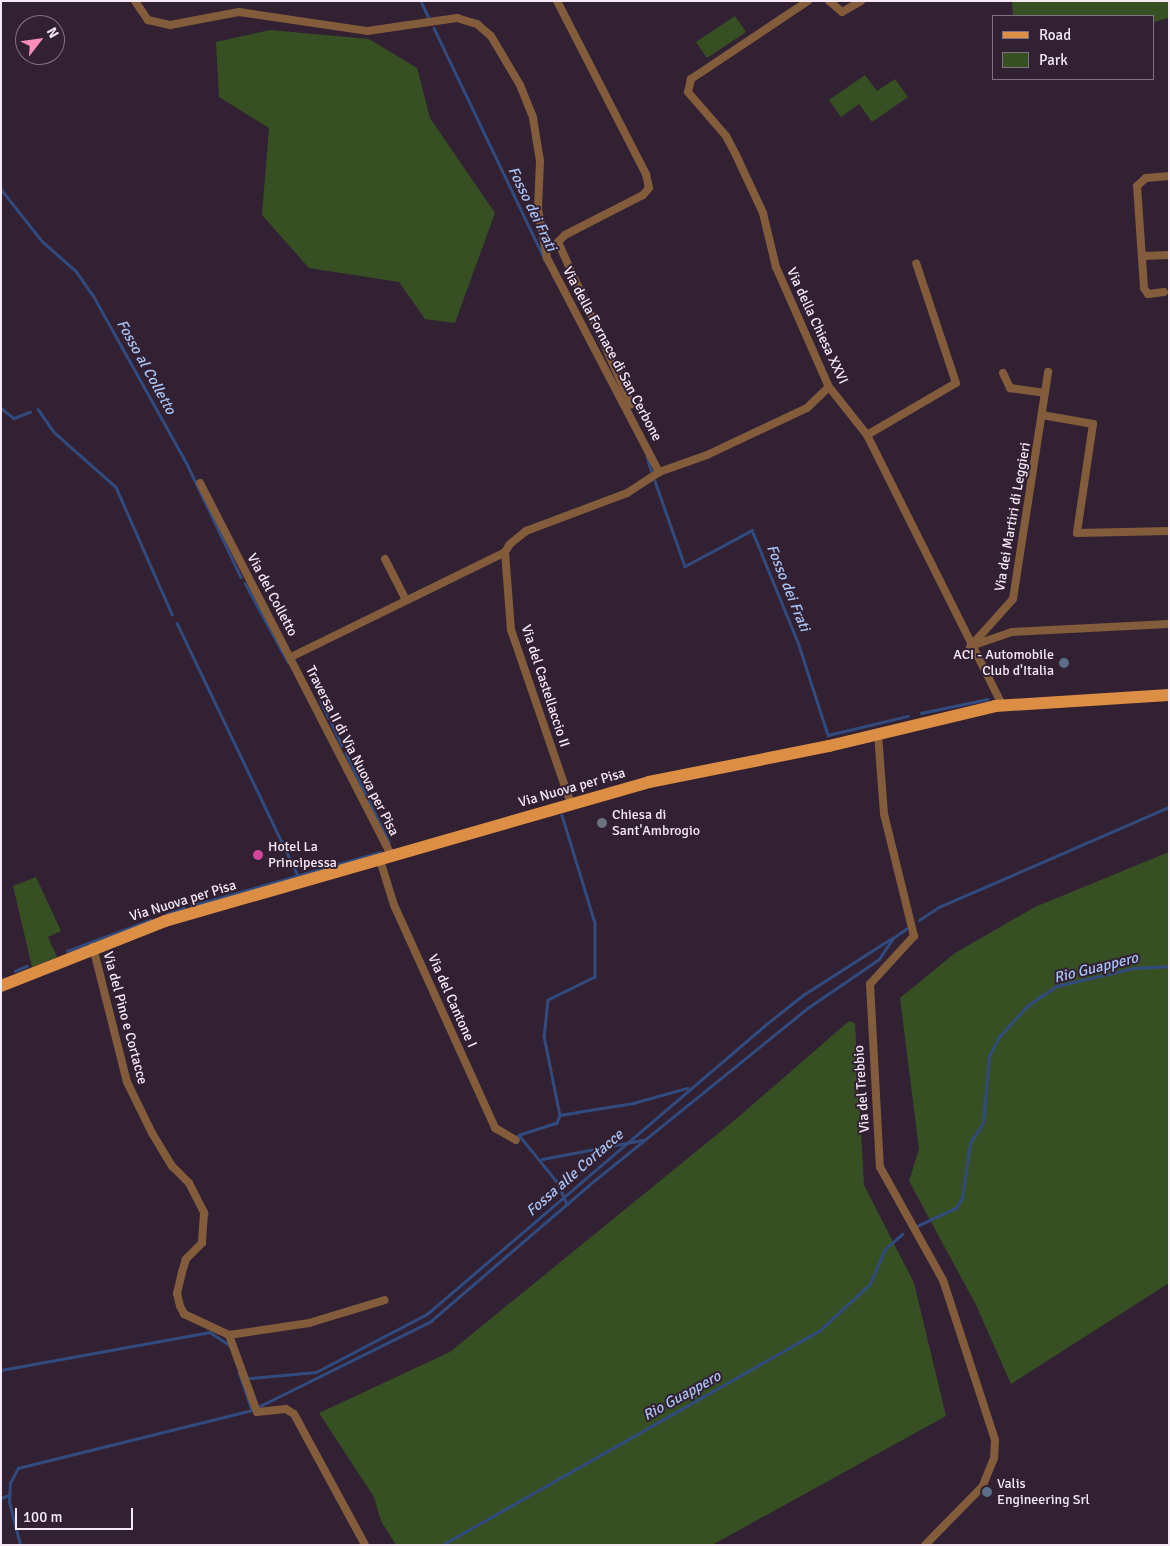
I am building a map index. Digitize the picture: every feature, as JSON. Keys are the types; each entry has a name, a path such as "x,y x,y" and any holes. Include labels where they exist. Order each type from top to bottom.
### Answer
{"main road":[{"name":"Via Nuova per Pisa","path":"1,986 93,947 173,919 649,782 878,734 1002,705 1169,694"}],"street":[{"name":"Via della Fornace di San Cerbone","path":"135,1 148,20 170,25 239,12 367,30 457,18 477,24 491,36 520,85 532,118 540,161 538,208 547,258 659,472"},
{"path":"557,1 646,174 649,188 643,195 565,234 558,242 635,412 644,441"},
{"name":"Via della Chiesa XXVI","path":"808,1 691,79 687,86 736,155 763,213 776,267 829,387 867,435 970,647 1002,705"},
{"path":"828,1 842,12 861,1"},
{"path":"1164,292 1146,292 1137,186 1146,178 1169,176"},
{"path":"1142,256 1169,255"},
{"path":"867,435 956,383 916,262"},
{"name":"Via dei Martiri di Leggieri","path":"970,647 1013,600 1048,372"},
{"path":"1003,373 1010,388 1045,393"},
{"path":"505,552 526,531 627,493 659,472 707,455 807,408 829,387"},
{"path":"1042,415 1093,424 1076,533 1169,531"},
{"name":"Via del Colletto","path":"200,483 291,657 505,552"},
{"name":"Via del Castellaccio II","path":"505,552 511,630 571,804"},
{"path":"385,559 406,600"},
{"path":"970,647 1012,632 1169,624"},
{"name":"Traversa II di Via Nuova per Pisa","path":"291,657 386,858"},
{"name":"Via del Trebbio","path":"878,734 884,814 914,936 870,984 871,1030 880,1167 943,1280 995,1440 994,1458 982,1487 924,1545"},
{"name":"Via del Cantone I","path":"386,858 394,905 495,1128 516,1140"},
{"name":"Via del Pino e Cortacce","path":"93,947 127,1082 152,1133 172,1166 189,1183 204,1213 202,1243 186,1259 182,1272 178,1293 180,1306 184,1314 229,1335"},
{"path":"365,1545 294,1414 286,1409 256,1409 229,1335 309,1323 385,1300"}],"green space":[{"path":"1012,1 1169,1 1169,18 1155,22 1155,15 1013,15"},
{"path":"735,16 746,32 707,58 696,42"},
{"path":"270,30 369,39 417,68 430,118 495,213 455,323 425,319 399,282 309,268 262,215 269,128 219,97 216,42"},
{"path":"865,75 877,91 895,79 908,97 872,122 859,104 841,117 829,100"},
{"path":"1169,852 1169,1283 1011,1384 976,1305 909,1181 919,1149 900,998 955,953 1035,907"},
{"path":"36,877 61,931 48,937 57,957 32,967 13,886"},
{"path":"849,1021 855,1023 864,1185 914,1283 946,1416 712,1545 396,1545 381,1521 374,1497 319,1413 450,1352 736,1119"}],"waterway":[{"name":"Fosso dei Frati","path":"421,1 428,16"},
{"name":"Fosso dei Frati","path":"434,28 545,260"},
{"name":"Fosso al Colletto","path":"1,189 42,241 76,271 93,295 188,466 241,577"},
{"path":"1,408 14,418 30,412"},
{"path":"38,409 55,433 116,487 172,614"},
{"name":"Fosso dei Frati","path":"647,456 651,470"},
{"name":"Fosso dei Frati","path":"655,481 685,566 752,530 798,642 828,735 908,716"},
{"name":"Fosso al Colletto","path":"245,583 288,662"},
{"path":"177,623 298,875"},
{"name":"Fosso al Colletto","path":"320,699 329,718"},
{"name":"Fosso dei Frati","path":"921,713 988,699"},
{"name":"Fosso al Colletto","path":"331,722 342,746"},
{"name":"Fosso al Colletto","path":"346,753 389,842"},
{"path":"919,920 939,907 1169,807"},
{"name":"Fosso al Colletto","path":"562,815 595,923 595,977 548,1000 544,1036 560,1115 557,1123 519,1135 558,1183 567,1204"},
{"path":"191,906 380,852"},
{"path":"167,914 184,908"},
{"path":"67,951 150,920"},
{"path":"20,1545 9,1502 10,1483 18,1468 252,1410 431,1321 589,1185 809,1007 879,959 893,938 906,929"},
{"name":"Fossa alle Cortacce","path":"250,1378 316,1372 427,1314 764,1026 803,995 892,938"},
{"path":"15,971 27,966"},
{"name":"Rio Guappero","path":"917,1226 956,1208 962,1198 970,1143 983,1123 989,1056 999,1037 1027,1006 1057,986 1134,968 1169,966"},
{"path":"577,1112 633,1103 687,1088"},
{"path":"560,1115 578,1112"},
{"path":"542,1159 643,1140"},
{"name":"Rio Guappero","path":"442,1545 819,1331 870,1284 885,1249 902,1234"},
{"path":"1,1370 210,1332 229,1345"},
{"path":"239,1372 252,1410"},
{"path":"1,1498 9,1495"}],"place":[{"name":"ACI - Automobile Club d'Italia","path":"1064,663"},
{"name":"Chiesa di Sant'Ambrogio","path":"602,823"},
{"name":"Hotel La Principessa","path":"258,855"},
{"name":"Valis Engineering Srl","path":"987,1492"}]}
